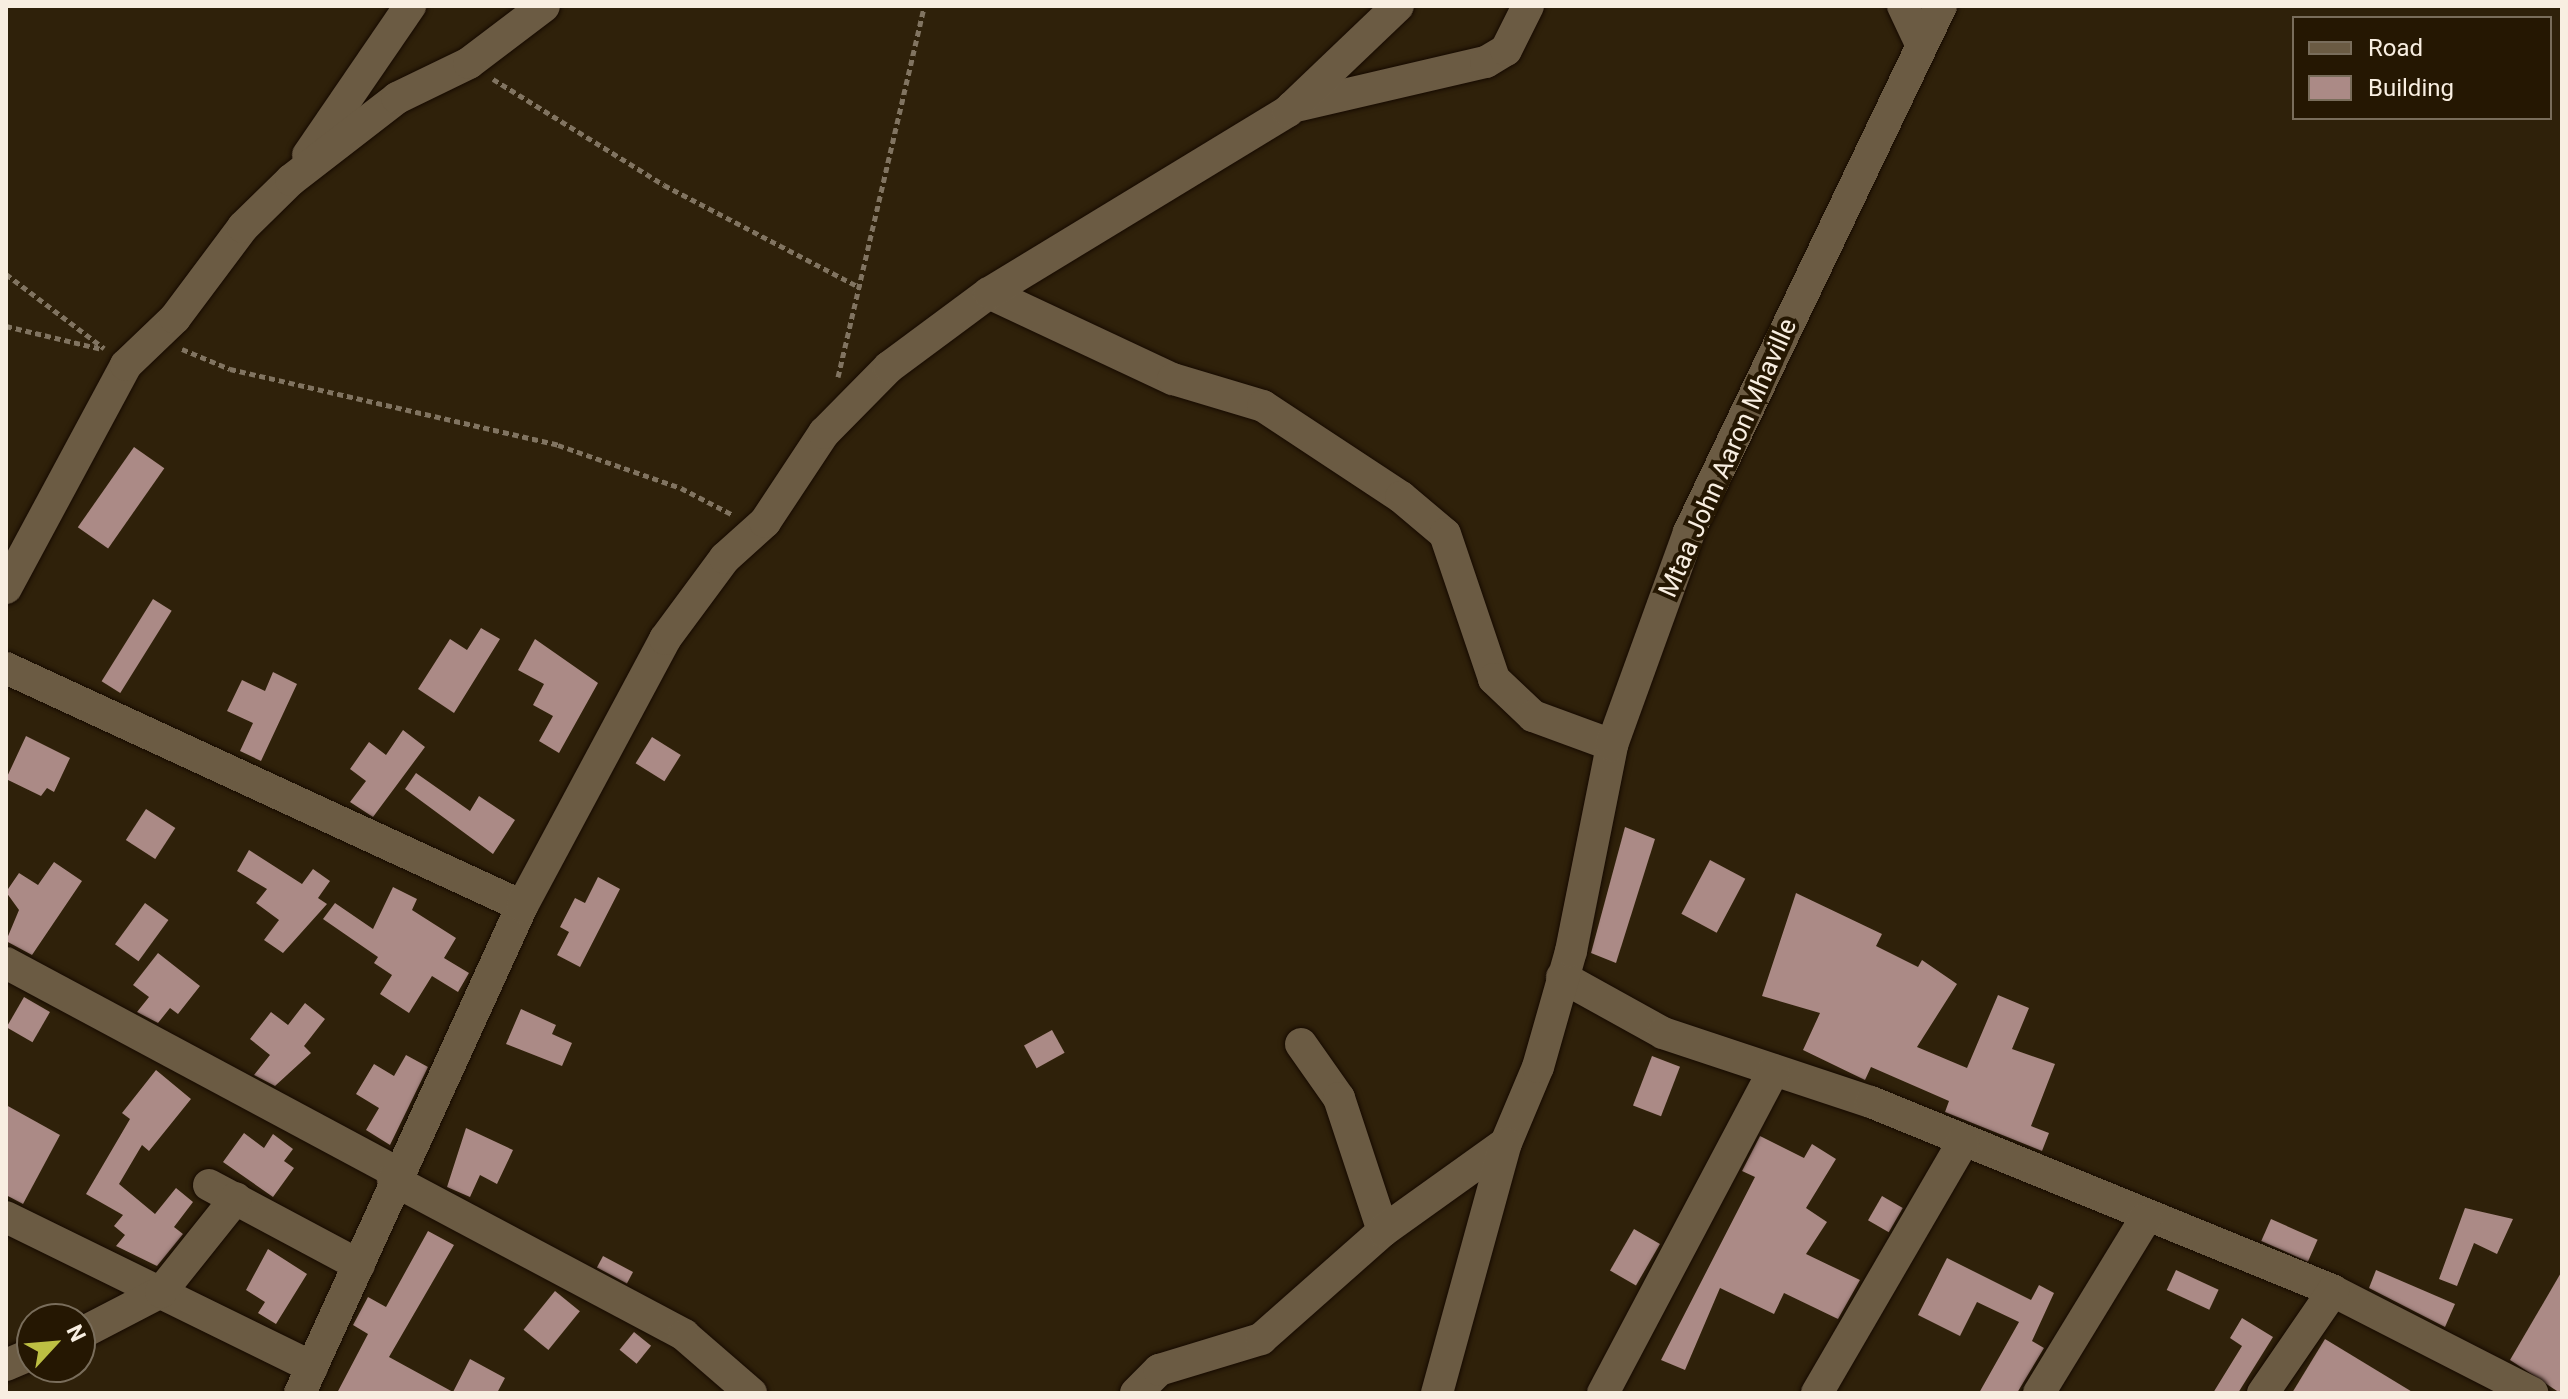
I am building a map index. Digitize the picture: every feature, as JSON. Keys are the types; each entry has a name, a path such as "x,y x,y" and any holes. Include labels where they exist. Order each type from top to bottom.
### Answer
{"street":[{"path":"6,588 116,358 155,337 291,180 410,6"},
{"path":"291,180 397,98 469,63 544,6"},
{"path":"6,1217 161,1292 306,1380 359,1265 395,1176 522,906 665,639 725,558 758,528 824,433 889,367 989,293 1292,107 1398,6"},
{"path":"1292,107 1486,62 1506,50 1528,6"},
{"path":"1903,6 1921,44"},
{"name":"Mtaa John Aaron Mhaville","path":"1437,1393 1506,1143 1538,1067 1562,977 1612,745 1689,532 1941,6"},
{"path":"989,293 1173,379 1263,406 1401,497 1445,534 1494,679 1533,716 1612,745"},
{"path":"6,668 522,906"},
{"path":"6,963 684,1335 751,1393"},
{"path":"1562,977 1663,1033 1774,1070 1963,1142 2333,1291 2510,1388"},
{"path":"1301,1044 1339,1098 1383,1231"},
{"path":"1603,1393 1774,1070"},
{"path":"1817,1393 1963,1142"},
{"path":"1136,1393 1159,1370 1261,1339 1383,1231 1506,1143"},
{"path":"96,1326 161,1292 222,1191 359,1265"},
{"path":"2039,1393 2146,1218"},
{"path":"2263,1393 2333,1291"}],"path":[{"path":"824,433 861,288 924,6"},
{"path":"469,63 664,185 861,288"},
{"path":"6,274 116,358"},
{"path":"6,326 116,358"},
{"path":"155,337 230,369 558,445 681,488 758,528"}],"building":[{"path":"134,447 164,468 108,548 78,527"},
{"path":"153,599 172,611 120,693 102,681"},
{"path":"481,628 500,639 454,713 418,689 450,639 467,650"},
{"path":"535,639 598,683 559,753 539,741 553,716 533,705 544,684 518,670"},
{"path":"273,672 297,684 261,761 240,751 253,723 227,711 242,680 265,691"},
{"path":"403,730 425,747 373,817 350,802 366,781 350,769 369,742 386,755"},
{"path":"26,736 70,758 54,792 47,788 41,796 6,779"},
{"path":"652,737 681,755 664,781 636,763"},
{"path":"416,773 470,811 479,796 515,820 493,854 405,789"},
{"path":"146,809 175,828 155,859 126,840"},
{"path":"1625,827 1655,839 1616,963 1591,953"},
{"path":"249,850 302,884 313,869 330,881 318,898 327,904 283,953 264,940 279,920 256,903 267,889 237,871"},
{"path":"1710,860 1745,879 1717,933 1681,914"},
{"path":"54,862 82,881 32,955 6,941 19,910 6,892 19,873 38,885"},
{"path":"598,877 620,889 580,967 557,955 569,932 560,927 575,898 585,903"},
{"path":"393,887 417,899 412,910 456,938 444,958 469,973 458,992 432,976 409,1013 380,994 392,975 374,963 378,957 323,919 335,903 373,929"},
{"path":"1796,893 1882,934 1876,946 1918,967 1922,960 1957,984 1917,1047 1967,1068 1998,995 2029,1008 2012,1049 2055,1064 2031,1126 2049,1133 2042,1151 1945,1112 1949,1101 1871,1067 1865,1080 1803,1050 1820,1013 1762,996"},
{"path":"145,903 168,920 138,961 115,944"},
{"path":"158,953 200,986 178,1014 170,1008 158,1023 137,1012 149,997 133,985"},
{"path":"24,997 50,1012 32,1042 7,1027"},
{"path":"305,1003 325,1019 304,1046 311,1053 275,1086 254,1075 270,1055 250,1039 271,1012 288,1025"},
{"path":"521,1009 556,1025 552,1034 572,1043 562,1066 506,1044"},
{"path":"1052,1030 1065,1053 1037,1068 1024,1046"},
{"path":"406,1055 428,1067 390,1145 366,1130 379,1108 356,1094 374,1064 394,1076"},
{"path":"1652,1056 1680,1067 1661,1116 1633,1105"},
{"path":"156,1070 191,1099 149,1151 142,1145 119,1184 155,1214 176,1188 193,1202 174,1227 183,1234 157,1266 116,1246 125,1235 114,1226 123,1215 86,1194 130,1119 122,1113"},
{"path":"6,1105 60,1135 23,1204 6,1195"},
{"path":"466,1128 513,1150 497,1184 480,1175 470,1197 447,1187"},
{"path":"244,1133 264,1148 273,1134 293,1149 284,1161 294,1168 273,1197 223,1162"},
{"path":"1760,1136 1804,1158 1812,1144 1836,1159 1806,1208 1827,1222 1806,1254 1860,1280 1838,1319 1784,1293 1774,1314 1720,1288 1685,1370 1661,1360 1755,1177 1742,1171"},
{"path":"1882,1196 1903,1208 1889,1232 1868,1220"},
{"path":"2465,1208 2513,1219 2497,1254 2474,1243 2457,1286 2439,1279"},
{"path":"2271,1219 2318,1240 2308,1262 2261,1241"},
{"path":"1634,1229 1660,1244 1636,1286 1610,1271"},
{"path":"428,1231 454,1245 389,1357 453,1392 470,1359 505,1378 497,1393 337,1393 368,1334 353,1325 368,1297 386,1307"},
{"path":"268,1249 307,1274 276,1324 258,1313 265,1302 246,1290"},
{"path":"603,1256 633,1272 627,1283 597,1267"},
{"path":"1947,1258 2031,1300 2039,1285 2054,1293 2032,1341 2044,1348 2017,1393 1979,1393 2019,1322 1977,1302 1960,1336 1918,1315"},
{"path":"2176,1270 2219,1290 2209,1310 2167,1290"},
{"path":"2376,1270 2455,1304 2445,1327 2369,1288"},
{"path":"2562,1271 2562,1393 2560,1393 2510,1360"},
{"path":"555,1291 580,1311 548,1350 524,1330"},
{"path":"2242,1318 2273,1337 2238,1393 2213,1393 2242,1346 2230,1338"},
{"path":"634,1332 651,1346 637,1364 620,1350"},
{"path":"2325,1339 2414,1393 2292,1393"}]}
